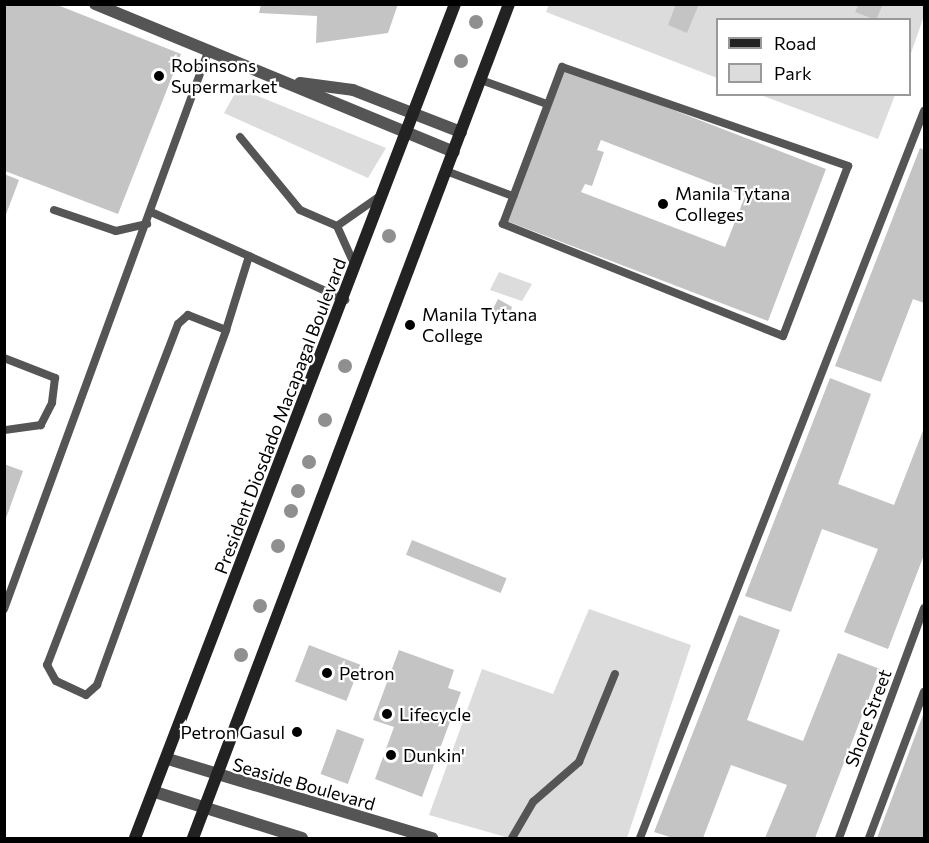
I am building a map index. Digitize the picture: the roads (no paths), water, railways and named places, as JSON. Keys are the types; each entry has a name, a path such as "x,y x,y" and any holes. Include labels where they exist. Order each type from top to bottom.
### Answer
{"main road":[{"name":"President Diosdado Macapagal Boulevard","path":"135,838 168,759 345,300 412,113 455,4"},
{"path":"193,838 509,4"}],"street":[{"path":"95,4 292,82 345,111 454,152"},
{"path":"292,82 354,90 461,132"},
{"name":"Seaside Boulevard","path":"168,759 217,778 432,838"},
{"path":"155,792 204,811 302,838"}],"lane":[{"path":"4,609 147,224 209,49"},
{"path":"562,67 848,166 783,336 503,224 547,104 562,67"},
{"path":"481,80 547,104"},
{"path":"640,838 922,123 924,111"},
{"path":"240,137 300,210 337,226 356,269"},
{"path":"446,171 513,195"},
{"path":"337,226 383,194"},
{"path":"54,210 116,231 147,224"},
{"path":"151,212 345,300"},
{"path":"226,330 188,315 178,324 51,654 48,675 86,695 97,685 226,330 249,256"},
{"path":"4,358 55,378 52,403 41,425 4,430"},
{"name":"Shore Street","path":"839,838 924,608"},
{"path":"512,838 532,802 579,762 615,674"},
{"path":"869,838 924,692"}],"place":[{"name":"Robinsons Supermarket","path":"159,76"},
{"name":"Manila Tytana Colleges","path":"663,204"},
{"name":"Manila Tytana College","path":"410,325"},
{"name":"Petron","path":"327,673"},
{"name":"Lifecycle","path":"387,714"},
{"name":"Petron Gasul","path":"297,732"},
{"name":"Dunkin'","path":"391,755"}]}
